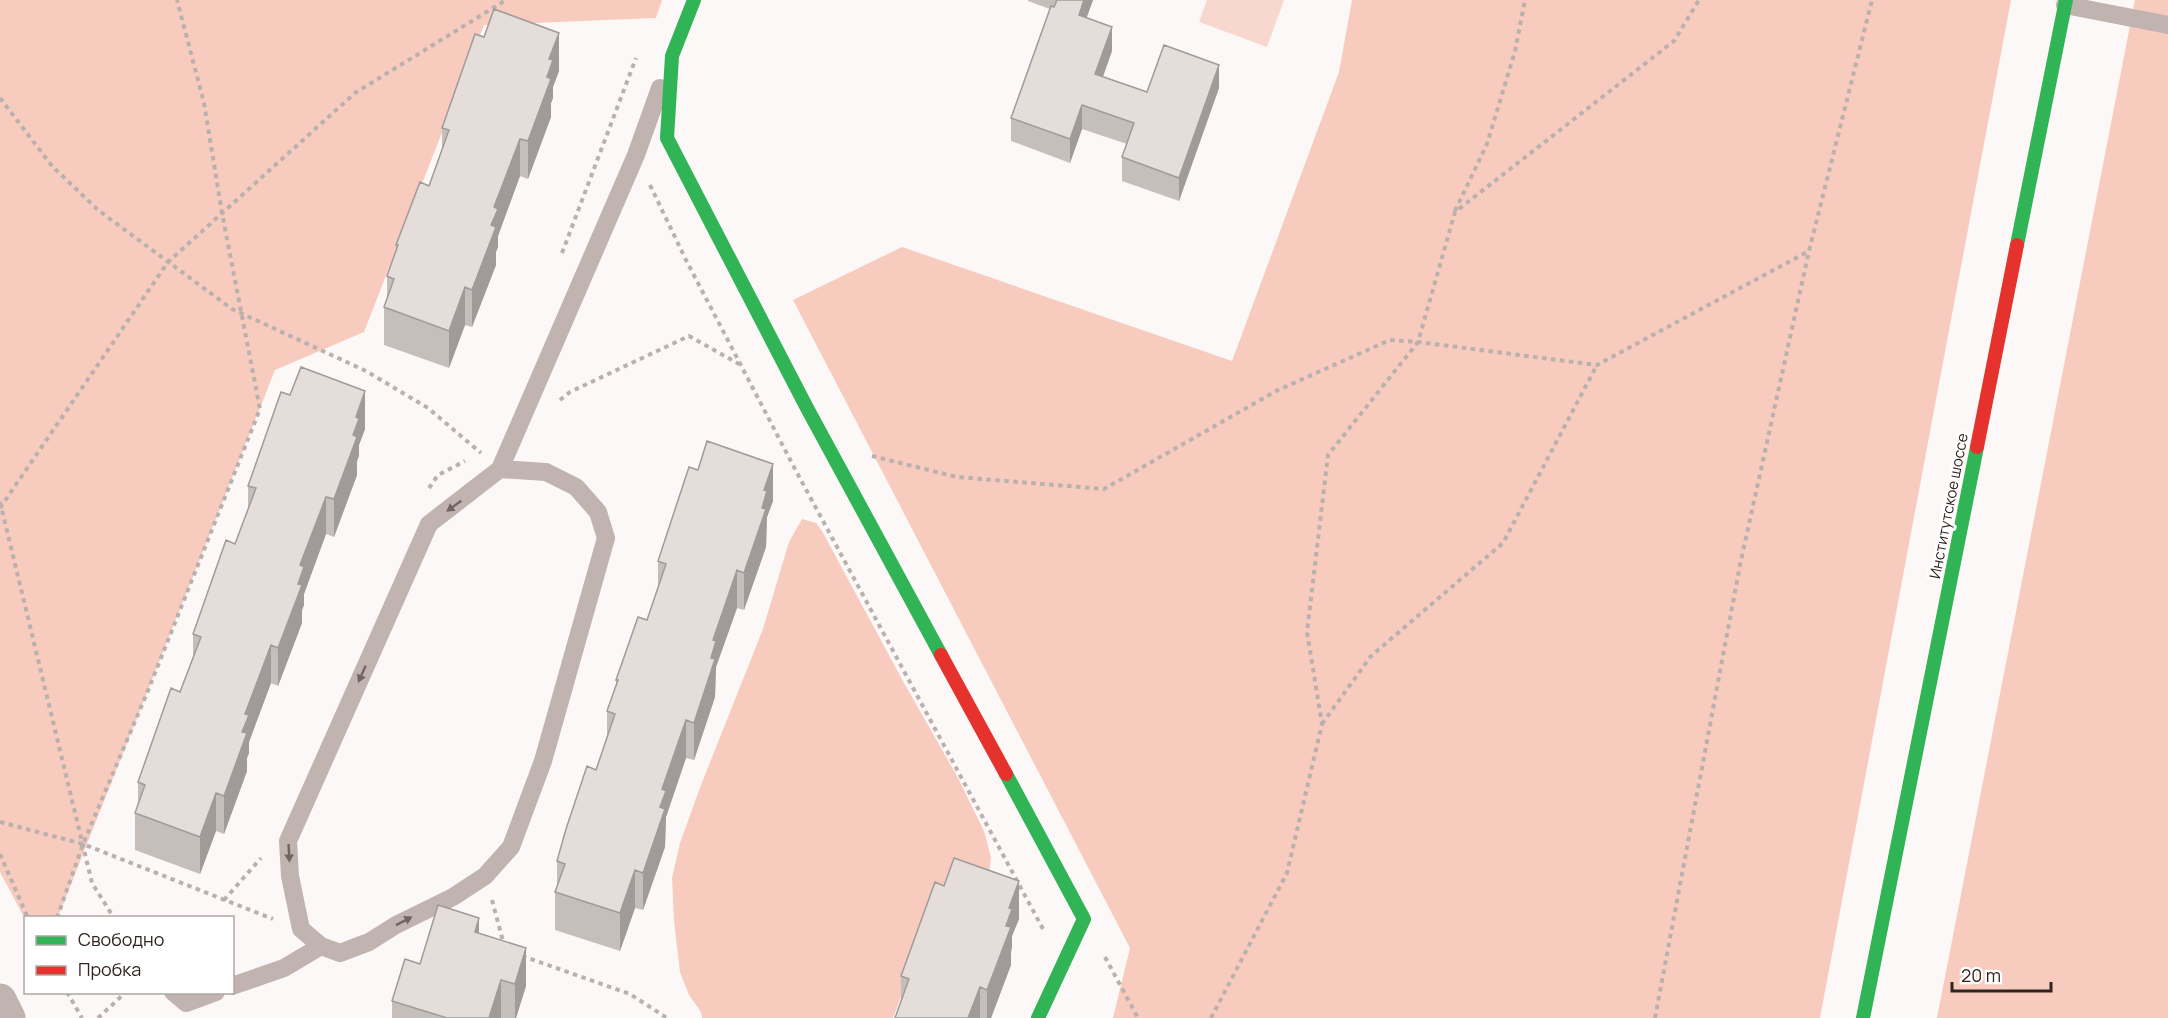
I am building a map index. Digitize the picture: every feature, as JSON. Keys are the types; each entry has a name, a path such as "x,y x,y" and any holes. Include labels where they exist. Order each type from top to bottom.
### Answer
{"street":[{"path":"694,0 672,56 666,138 827,445 1084,919 1038,1018"},
{"name":"Институтское шоссе","path":"1863,1018 2066,2"},
{"path":"0,1000 9,1018"}],"lane":[{"path":"2066,2 2168,25"},
{"path":"500,469 546,472 576,487 598,512 606,538 543,761 511,847 485,876 453,897 396,925 369,942 340,953 321,946 301,929 290,876 288,840 429,524 500,469 636,155 672,56"},
{"path":"234,986 284,968 321,946"},
{"path":"174,994 186,1003 213,994"}],"path":[{"path":"58,916 83,844 147,693 260,409 222,213 204,103 177,0"},
{"path":"113,916 92,883 0,505 168,262 355,93 506,0"},
{"path":"1211,1018 1287,873 1322,724 1307,632 1328,455 1418,342 1455,212 1487,144 1515,51 1525,0"},
{"path":"1455,212 1674,41 1699,0"},
{"path":"1655,1018 1740,565 1809,251 1872,0"},
{"path":"561,256 637,56"},
{"path":"0,98 52,166 98,210 232,309 366,371 428,408 485,456 476,458"},
{"path":"636,155 686,260 776,432 1044,930"},
{"path":"1322,724 1371,656 1503,543 1597,365 1809,251"},
{"path":"553,406 570,392 688,336 741,365"},
{"path":"776,432 957,477 1104,489 1278,390 1390,340 1597,365"},
{"path":"425,495 438,475 459,462 468,460"},
{"path":"0,822 83,844 301,929"},
{"path":"0,854 27,916"},
{"path":"224,900 264,854"},
{"path":"485,876 506,951"},
{"path":"1084,919 1138,1018"},
{"path":"516,954 630,994 667,1018"},
{"path":"68,994 82,1018"},
{"path":"98,1018 125,994"}],"shaded area":[{"path":"0,0 662,0 656,18 484,25 364,332 275,370 58,916 24,917 0,872"},
{"path":"1207,0 1284,0 1267,47 1199,22"},
{"path":"1352,0 2011,0 1820,1018 1113,1018 1130,948 793,300 902,247 1232,361 1339,72"},
{"path":"2135,0 2168,0 2168,1018 1937,1018"},
{"path":"802,519 816,523 822,531 957,776 984,831 991,857 989,874 932,914 893,1018 702,1018 701,1012 689,995 680,972 672,878 680,843 701,785 763,629 789,542"}],"building":[{"path":"1057,0 1084,0 1079,15 1112,27 1095,74 1147,92 1164,45 1219,65 1179,178 1122,157 1134,123 1082,105 1070,139 1011,118 1051,6 1054,7"},
{"path":"494,9 559,33 549,59 553,60 547,77 551,79 528,141 520,139 494,207 498,209 491,225 496,227 472,290 465,287 449,331 384,307 394,279 387,276 420,182 429,186 449,130 442,128 475,34 484,37"},
{"path":"301,367 365,391 356,417 359,419 353,435 357,437 334,499 326,497 300,565 304,567 298,584 302,585 278,648 271,645 245,714 249,715 242,732 247,733 224,796 216,793 200,837 135,813 145,785 138,782 171,688 180,692 201,637 193,634 226,540 235,544 256,488 248,486 281,392 290,395"},
{"path":"707,441 773,464 764,490 767,491 762,508 766,509 744,573 737,570 713,640 716,641 711,658 715,659 694,723 686,720 662,789 666,791 660,807 665,809 643,873 635,870 620,913 555,892 565,864 557,861 587,766 596,770 615,714 607,711 638,617 647,620 666,564 658,561 689,467 698,470"},
{"path":"954,858 1019,881 1009,908 1012,909 1006,926 1011,927 987,990 980,987 968,1018 895,1018 909,979 901,976 935,882 944,886"},
{"path":"438,905 479,918 475,932 526,948 515,984 501,980 489,1018 447,1018 392,1001 405,959 420,964"}],"traffic: fast":[{"path":"694,0 672,56 667,138 807,408 941,655"},
{"path":"2017,245 2066,0"},
{"path":"1863,1018 1977,447"},
{"path":"1006,774 1084,919 1038,1018"}],"traffic: jam":[{"path":"1977,447 2017,245"},
{"path":"941,655 1006,774"}]}
